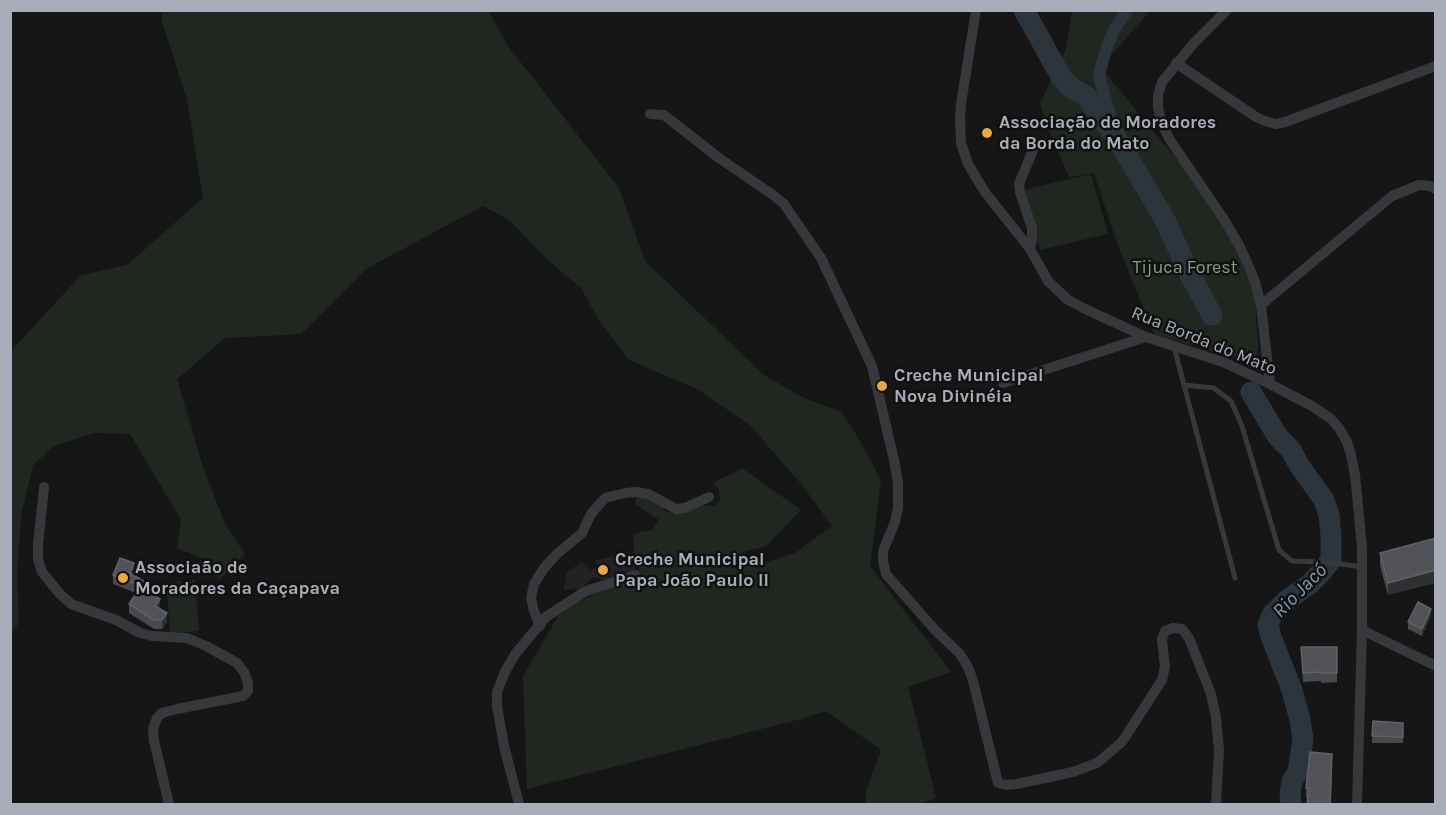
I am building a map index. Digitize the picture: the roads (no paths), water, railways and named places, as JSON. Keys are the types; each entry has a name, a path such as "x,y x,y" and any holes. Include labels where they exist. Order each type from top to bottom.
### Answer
{"street":[{"name":"Rua Borda do Mato","path":"976,10 961,104 961,143 968,164 985,192 1030,249 1048,281 1067,299 1083,308 1146,337 1223,362 1312,406 1330,418 1347,442 1355,475 1362,547 1358,566 1362,630 1357,804"},
{"path":"1227,10 1176,63 1162,82 1158,95 1158,107 1161,122 1170,140 1225,221 1239,245 1255,282 1261,304 1270,384"},
{"path":"1176,63 1256,117 1276,124 1436,66"},
{"path":"650,114 664,115 784,204 821,258 872,366 894,460 898,482 898,508 883,551 886,574 935,630 960,654 968,667 998,783 1017,784 1073,772 1097,763 1122,742 1162,680 1165,667 1162,639 1165,631 1173,627 1182,629 1189,638 1211,694 1219,750 1216,804"},
{"path":"1030,249 1032,228 1019,184 1035,145"},
{"path":"1261,304 1392,196 1419,185 1436,189"},
{"path":"1003,383 1146,337"},
{"path":"44,487 38,559 42,572 60,594 71,604 116,620 140,633 187,638 206,646 237,663 249,683 248,691 243,696 177,709 162,713 157,718 153,729 154,741 169,804"},
{"path":"540,626 531,598 534,584 557,554 582,533 591,514 605,498 625,493 648,494 675,509 685,508 708,497"},
{"path":"519,804 498,714 497,692 505,672 516,653 546,617 586,591 636,575"},
{"path":"1362,630 1436,666"}],"lane":[{"path":"1174,345 1234,578"},
{"path":"1184,386 1214,388 1231,401 1242,426 1279,550 1292,561 1358,566"}],"waterway":[{"name":"Rio Jacó","path":"1024,10 1060,75 1069,86 1087,97 1116,137 1165,220 1189,273 1212,315"},
{"path":"1116,137 1099,76 1105,52 1115,28 1127,10"},
{"name":"Rio Jacó","path":"1251,392 1278,437 1291,450 1324,500 1329,515 1331,560 1311,583 1287,600 1272,615 1268,625 1292,690 1303,739 1298,772 1292,781 1291,804"}],"place":[{"name":"Associação de Moradores da Borda do Mato","path":"987,133"},
{"name":"Creche Municipal Nova Divinéia","path":"882,386"},
{"name":"Creche Municipal Papa João Paulo II","path":"603,570"},
{"name":"Associaão de Moradores da Caçapava","path":"123,578"}],"park label":[{"name":"Tijuca Forest","path":"1185,268"}]}
